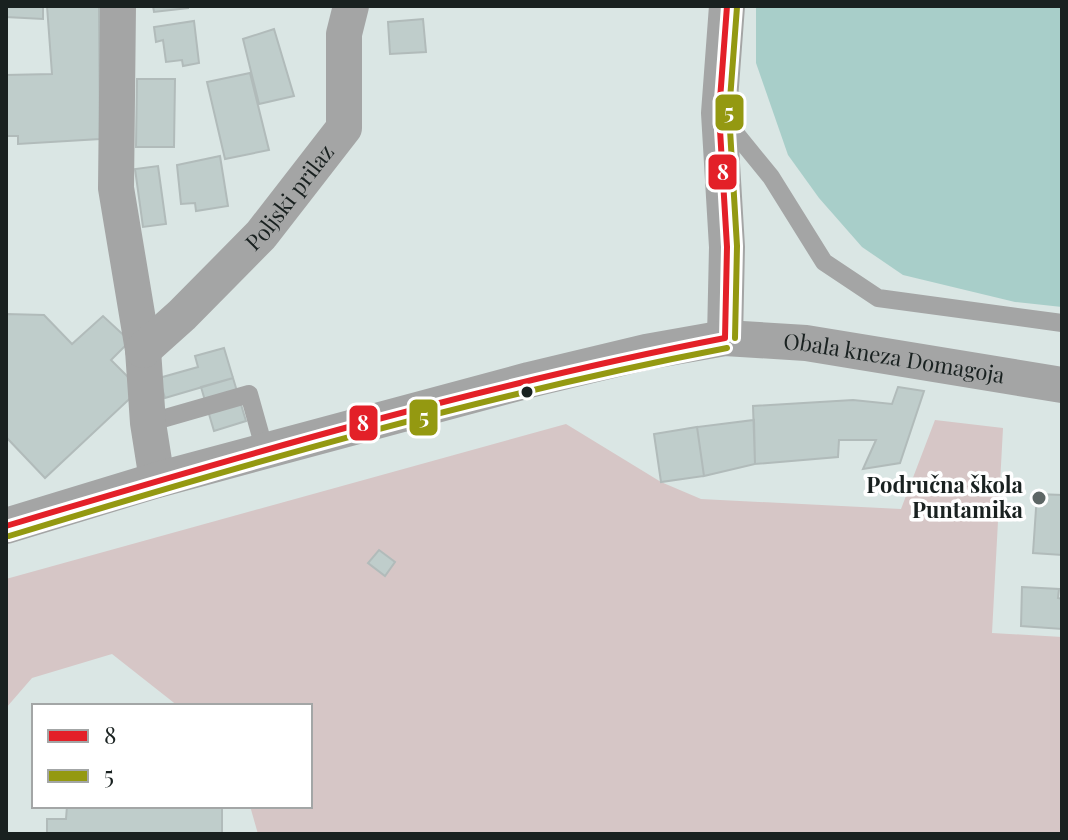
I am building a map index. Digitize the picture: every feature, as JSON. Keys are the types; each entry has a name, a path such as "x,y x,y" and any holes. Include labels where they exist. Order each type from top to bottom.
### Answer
{"street":[{"path":"118,6 116,188 143,350 148,423 157,480"},
{"name":"Poljski prilaz","path":"143,350 261,235 344,128 344,34 351,6"},
{"path":"725,338 727,247 719,113 727,6"},
{"name":"Obala kneza Domagoja","path":"6,526 157,480 529,380 646,352 725,338 806,343 1062,385"}],"lane":[{"path":"719,113 771,177 824,262 878,298 1062,323"},
{"path":"148,423 249,394 265,451"}],"shaded area":[{"path":"935,420 1003,428 992,633 1062,637 1062,834 258,834 251,808 312,808 312,704 175,704 112,654 32,678 6,708 6,579 566,424 661,482 701,499 901,509"}],"water":[{"path":"756,6 1062,6 1062,307 1015,302 903,275 862,247 819,198 788,155 756,63"}],"building":[{"path":"6,6 43,6 43,19 6,17"},
{"path":"47,6 99,6 100,139 18,144 18,136 6,136 6,75 52,74"},
{"path":"153,6 188,6 188,8 154,12"},
{"path":"423,19 426,52 390,54 388,22"},
{"path":"194,21 199,63 183,66 182,60 166,62 163,40 156,42 154,27"},
{"path":"274,29 294,96 259,104 243,39"},
{"path":"250,73 269,150 225,159 207,82"},
{"path":"137,79 175,79 174,147 136,147"},
{"path":"220,156 228,206 196,211 195,203 181,204 177,165"},
{"path":"158,166 166,224 143,227 135,169"},
{"path":"6,314 44,315 72,344 103,316 130,341 111,360 140,389 45,478 6,437"},
{"path":"224,348 233,378 165,398 159,378 198,367 195,356"},
{"path":"233,378 246,421 214,431 201,387"},
{"path":"898,387 924,391 900,463 863,469 876,440 839,440 838,457 755,464 753,406 853,400 892,404"},
{"path":"754,420 755,464 704,476 697,427"},
{"path":"697,427 704,476 661,482 654,434"},
{"path":"1037,494 1062,495 1062,555 1033,553"},
{"path":"379,550 395,562 385,576 368,563"},
{"path":"1022,587 1059,589 1062,629 1021,626"},
{"path":"67,808 222,808 222,834 47,834 47,819 66,819"}],"transit line":[{"name":"8","path":"725,338 727,247 719,113 727,6"},
{"name":"5","path":"735,338 737,246 729,113 737,7"},
{"name":"8","path":"6,526 453,399 725,338"},
{"name":"5","path":"9,536 455,409 727,348"}],"place":[{"name":"Područna škola Puntamika","path":"1039,498"}]}
